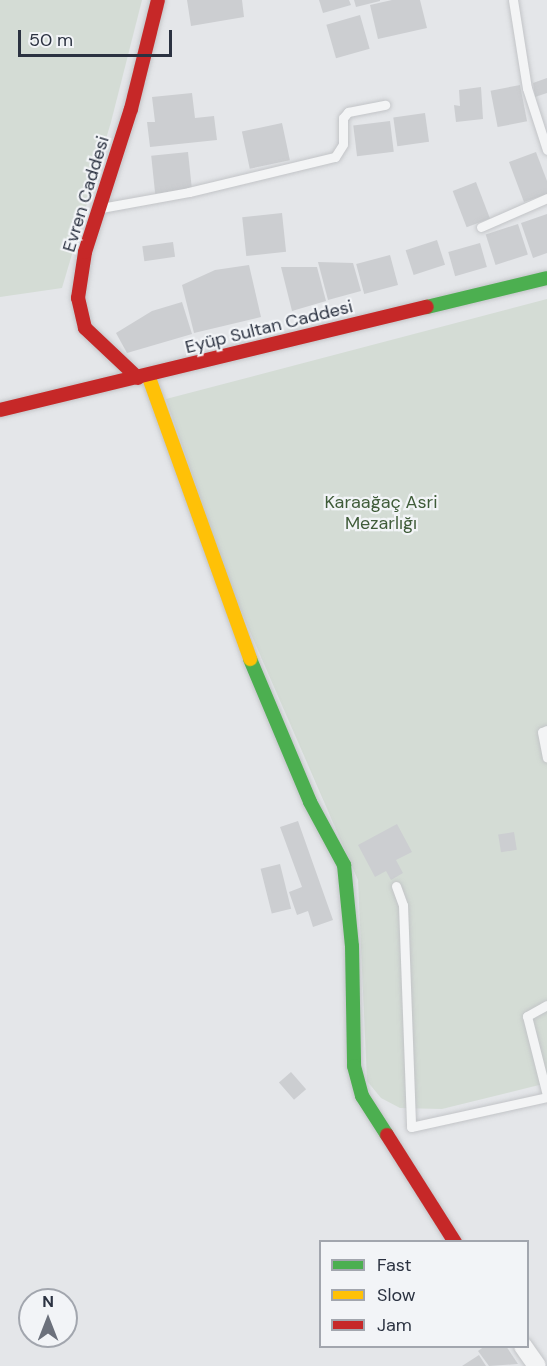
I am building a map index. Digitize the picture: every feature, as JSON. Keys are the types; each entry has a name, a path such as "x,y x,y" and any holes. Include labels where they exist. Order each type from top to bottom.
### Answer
{"street":[{"name":"Evren Caddesi","path":"143,376 96,341 79,315 80,276 131,109 158,0"},
{"name":"Eyüp Sultan Caddesi","path":"0,410 547,278"},
{"path":"143,376 233,618 310,802 344,865 352,946 354,1065 362,1096 454,1240"},
{"path":"524,1348 537,1366"}],"lane":[{"path":"513,0 527,88 547,150"},
{"path":"99,208 224,185 335,157 343,144 343,118 348,112 385,105"},
{"path":"481,227 547,198"},
{"path":"547,730 542,732 547,758"},
{"path":"396,886 403,905 411,1127 547,1096 527,1016 547,1005"}],"green space":[{"path":"0,0 142,0 111,122 62,288 0,297"},
{"name":"Karaağaç Asri Mezarlığı","path":"547,299 547,1083 442,1109 400,1108 381,1098 367,1081 358,880 231,588 166,399"}],"building":[{"path":"187,0 242,0 244,17 191,26"},
{"path":"319,0 349,0 351,5 323,13"},
{"path":"354,0 380,0 380,1 356,7"},
{"path":"392,0 420,0 427,28 378,39 370,5"},
{"path":"360,15 370,49 336,58 326,25"},
{"path":"547,78 547,93 535,97 533,83"},
{"path":"520,85 527,121 498,127 491,91"},
{"path":"481,87 483,119 456,122 454,105 460,106 459,90"},
{"path":"192,93 195,118 214,116 217,140 150,147 147,122 155,122 152,97"},
{"path":"425,113 429,142 397,146 393,117"},
{"path":"390,121 394,152 357,156 353,126"},
{"path":"282,123 290,160 250,169 242,132"},
{"path":"188,152 192,190 155,194 151,156"},
{"path":"536,152 547,181 547,194 524,202 509,162"},
{"path":"476,182 490,218 467,227 453,191"},
{"path":"282,213 286,252 246,256 242,217"},
{"path":"547,214 547,253 533,258 521,223"},
{"path":"518,224 528,254 496,265 486,235"},
{"path":"437,240 445,265 414,275 406,250"},
{"path":"173,242 175,257 144,261 142,246"},
{"path":"480,243 487,267 455,276 448,252"},
{"path":"390,255 398,285 364,294 356,264"},
{"path":"318,262 353,263 361,291 328,300"},
{"path":"249,265 261,317 194,333 182,285 215,270"},
{"path":"281,267 317,267 326,301 292,311"},
{"path":"182,302 192,334 127,353 116,333 152,311"},
{"path":"298,821 333,920 313,927 308,911 297,915 289,892 302,887 280,827"},
{"path":"397,824 412,852 396,860 403,873 391,880 386,871 375,877 358,845"},
{"path":"514,832 517,850 501,852 498,835"},
{"path":"280,864 291,909 272,913 261,869"},
{"path":"291,1072 306,1089 294,1100 279,1082"},
{"path":"482,1348 507,1348 518,1364 489,1366 478,1351"},
{"path":"479,1355 486,1366 462,1366"}],"traffic: fast":[{"path":"427,307 547,278"},
{"path":"250,659 310,802 344,865 352,946 354,1066 362,1096 387,1135"}],"traffic: slow":[{"path":"148,375 250,659"}],"traffic: jam":[{"path":"138,378 85,328 78,298 85,252 131,109 158,0"},
{"path":"0,410 427,307"},
{"path":"387,1135 454,1240"}]}
